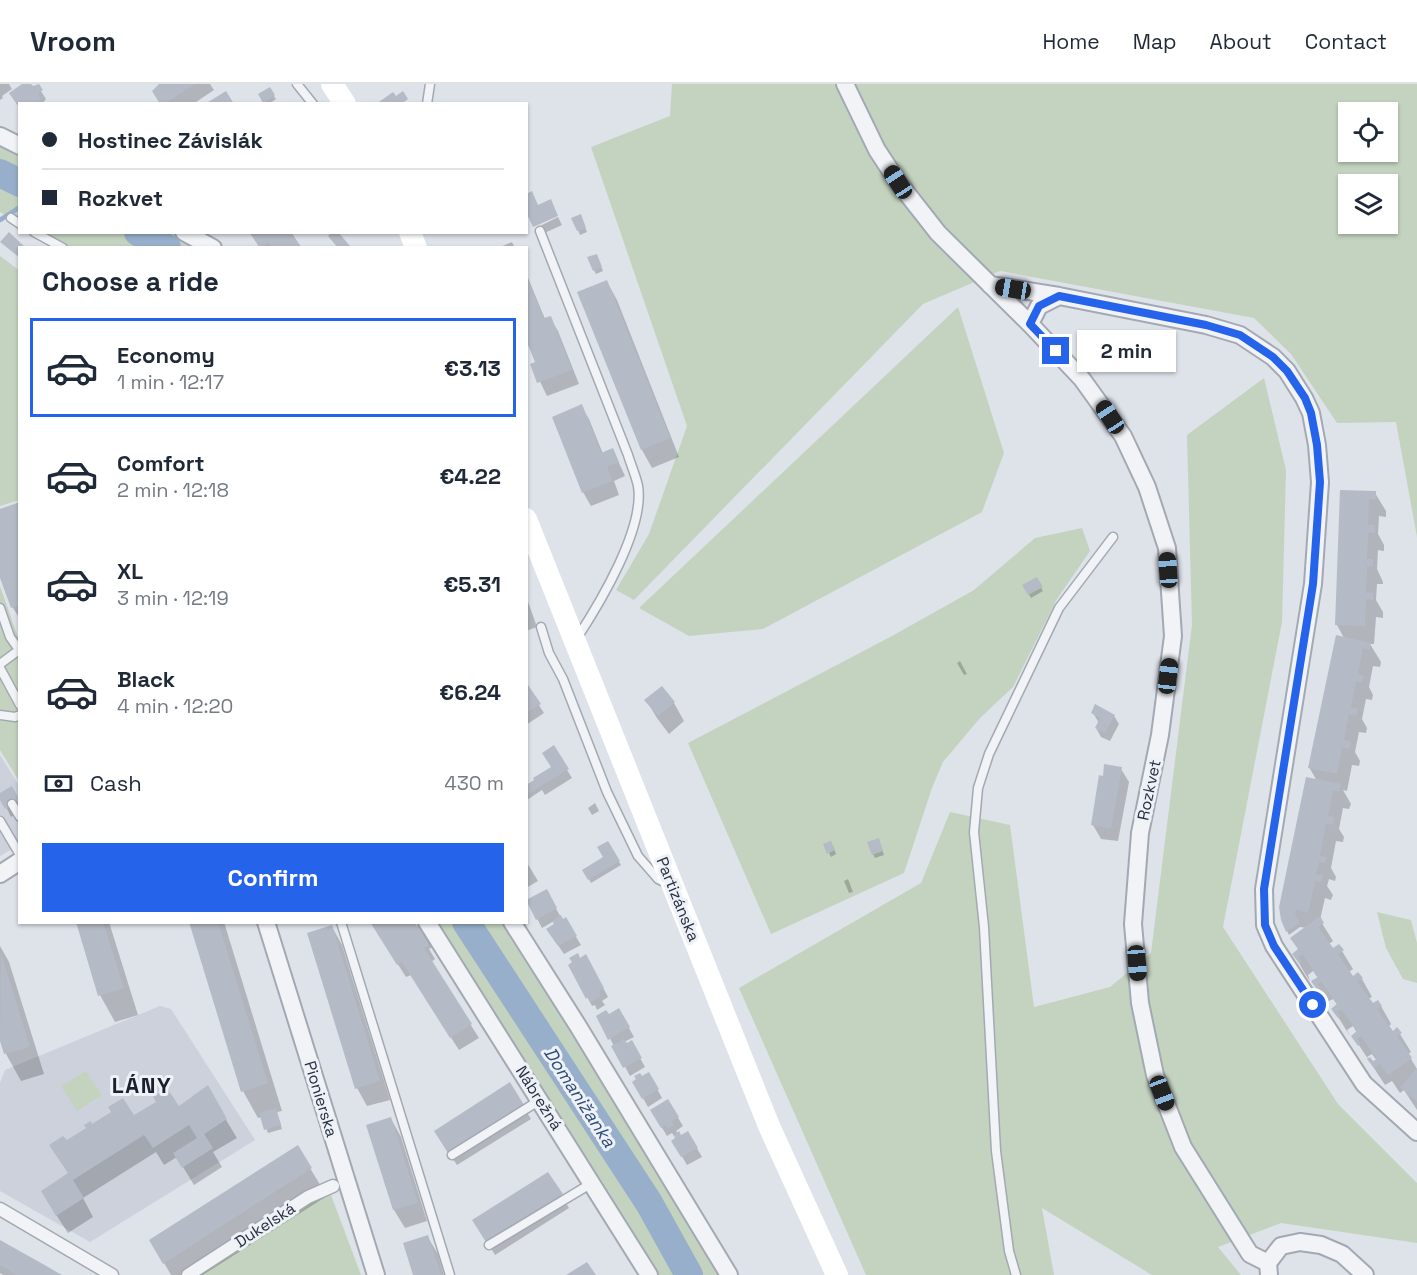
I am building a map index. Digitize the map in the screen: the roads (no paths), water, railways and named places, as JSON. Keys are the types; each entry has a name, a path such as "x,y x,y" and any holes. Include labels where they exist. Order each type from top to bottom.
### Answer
{"main road":[{"path":"332,84 344,102"},
{"name":"Partizánska","path":"528,524 769,1126 837,1275"}],"street":[{"name":"Rozkvet","path":"845,84 872,140 898,182 938,233 1030,324 1097,397 1123,436 1147,487 1167,548 1173,636 1160,735 1140,833 1133,924 1140,1003 1155,1075 1183,1147 1250,1254 1268,1269 1281,1246 1300,1242 1322,1245 1342,1254 1365,1275"},
{"path":"0,136 18,145"},
{"path":"188,234 209,246"},
{"path":"990,285 1206,325 1240,335 1273,357 1287,371 1305,398 1311,413 1317,445 1320,482 1313,584 1264,889 1265,925 1274,946 1364,1084 1417,1132"},
{"path":"1030,324 1039,306 1059,296"},
{"path":"0,874 18,862"},
{"name":"Pionierska","path":"267,924 339,1183 376,1275"},
{"name":"Nábrežná","path":"428,924 592,1183 644,1273"},
{"path":"513,924 729,1275"},
{"name":"Dukelská","path":"188,1275 308,1197 339,1183"},
{"path":"0,1209 112,1275"}],"lane":[{"path":"297,84 311,102"},
{"path":"427,102 430,84"},
{"path":"11,218 18,223"},
{"path":"540,231 638,486 637,512 626,546 598,606 575,641"},
{"path":"38,234 59,246"},
{"path":"1016,1275 1009,1251 996,1151 984,927 974,832 978,788 989,754 1059,608 1113,537"},
{"path":"0,608 10,637 18,649"},
{"path":"541,627 549,653 563,679 607,792 638,856 658,879 673,886"},
{"path":"18,651 0,666 18,701"},
{"path":"0,715 18,716"},
{"path":"12,804 18,814"},
{"path":"0,822 18,852"},
{"path":"342,924 450,1275"},
{"path":"452,1155 540,1100"},
{"path":"489,1245 592,1183"}],"waterway":[{"name":"Domanižanka","path":"0,173 18,182"},
{"path":"0,220 18,208"},
{"name":"Domanižanka","path":"142,234 163,246"},
{"name":"Domanižanka","path":"467,924 649,1203 689,1275"}],"district":[{"name":"LÁNY","path":"142,1085"}]}
